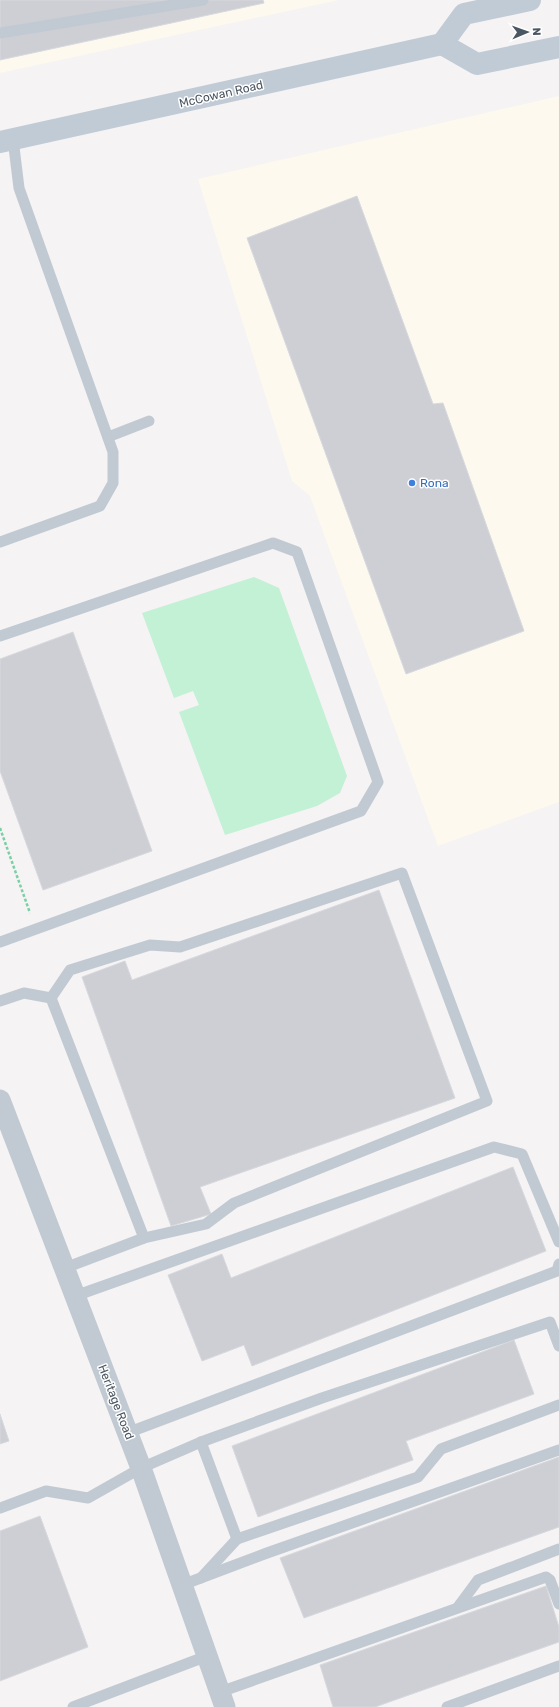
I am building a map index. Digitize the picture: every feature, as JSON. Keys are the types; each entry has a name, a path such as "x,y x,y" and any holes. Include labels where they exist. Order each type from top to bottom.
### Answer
{"main road":[{"path":"530,0 464,14 442,44 477,64 559,46"},
{"name":"McCowan Road","path":"7,140 442,44"}],"street":[{"name":"Heritage Road","path":"0,1100 127,1433 141,1468 192,1581 207,1656 222,1699"}],"lane":[{"path":"0,33 203,0"},
{"path":"0,542 100,506 112,483 114,452 20,188 7,140"},
{"path":"108,437 149,421"},
{"path":"0,636 273,543 297,552 378,782 361,811 0,942"},
{"path":"51,998 70,970 150,945 180,947 402,873 487,1100 234,1203 206,1224 144,1238 65,1268"},
{"path":"0,1001 24,993 51,998"},
{"path":"51,998 144,1238"},
{"path":"75,1296 494,1147 522,1154 559,1242"},
{"path":"127,1433 557,1271 559,1264"},
{"path":"0,1508 46,1491 88,1498 141,1468 201,1442 322,1398 550,1322 559,1346"},
{"path":"192,1581 237,1539 418,1477 441,1449 559,1405"},
{"path":"201,1442 237,1539"},
{"path":"192,1581 559,1450"},
{"path":"458,1607 478,1580 559,1549"},
{"path":"222,1699 458,1607 546,1577 550,1580 559,1604"},
{"path":"73,1707 207,1656"},
{"path":"447,1707 559,1666"}],"path":[{"path":"0,828 36,928"}],"shaded area":[{"path":"0,0 339,0 0,73"},
{"path":"559,96 559,802 438,846 310,496 292,481 198,179"}],"green space":[{"path":"254,577 279,588 347,776 340,793 317,806 225,835 179,712 199,705 193,691 174,698 142,613"}],"building":[{"path":"0,0 263,0 264,3 0,60"},
{"path":"357,196 433,404 443,403 524,631 406,674 247,238"},
{"path":"73,632 152,851 43,890 0,771 0,659"},
{"path":"379,890 455,1098 200,1187 211,1214 171,1226 82,977 125,961 132,980"},
{"path":"513,1167 546,1251 252,1366 244,1345 202,1361 168,1275 222,1254 231,1278"},
{"path":"514,1340 534,1394 406,1441 413,1460 258,1517 232,1446"},
{"path":"0,1414 9,1441 0,1444"},
{"path":"559,1457 559,1527 304,1618 280,1558"},
{"path":"40,1516 88,1647 0,1681 0,1531"},
{"path":"546,1586 559,1627 559,1642 375,1707 333,1707 320,1665"}],"place":[{"name":"Rona","path":"412,483"}]}
